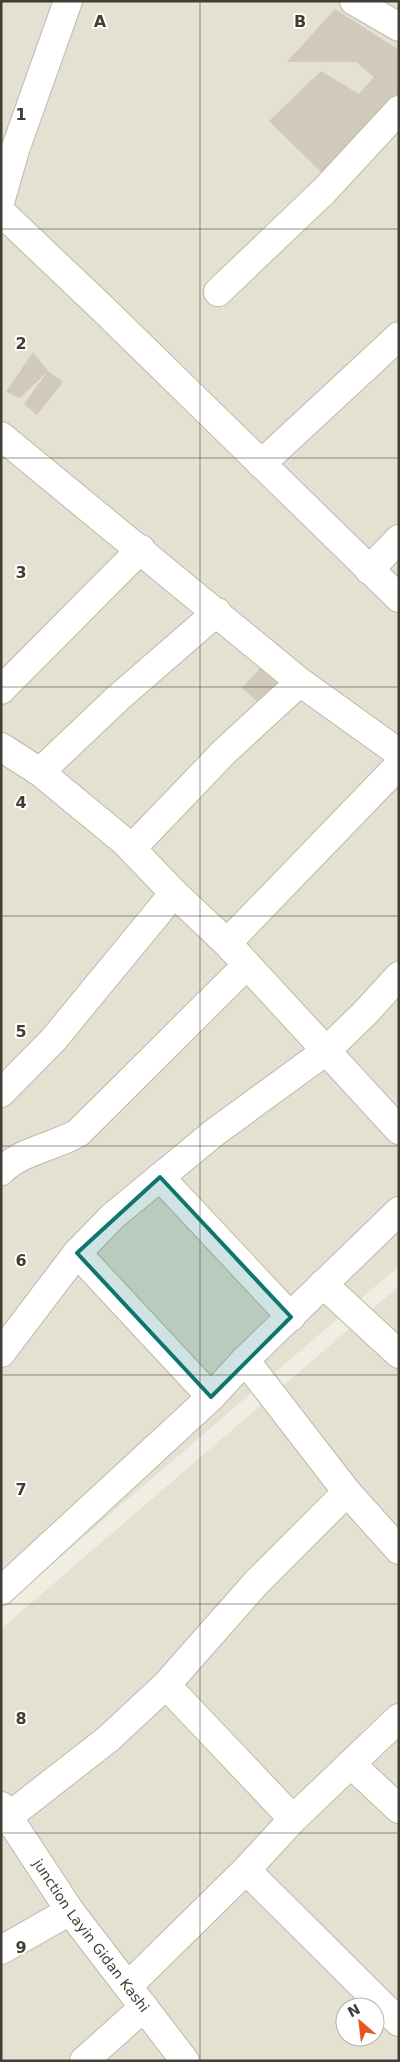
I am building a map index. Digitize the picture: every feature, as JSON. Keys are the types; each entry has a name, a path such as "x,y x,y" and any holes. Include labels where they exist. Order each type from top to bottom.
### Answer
{"street":[{"path":"1,199 8,144 68,1"},
{"path":"354,1 399,27"},
{"path":"218,292 324,191 399,110"},
{"path":"1,212 399,598"},
{"path":"261,464 399,336"},
{"path":"1,436 141,549 300,682 399,752"},
{"path":"369,570 399,539"},
{"path":"1,690 141,549"},
{"path":"40,772 118,698 217,612"},
{"path":"132,848 225,751 300,682"},
{"path":"1,748 40,772 132,848 174,893 227,943 326,1051 397,1124"},
{"path":"227,943 399,765"},
{"path":"1,1093 54,1039 174,893"},
{"path":"1,1171 31,1151 59,1143 78,1132 247,965"},
{"path":"1,1353 76,1253 113,1216 215,1132 326,1051 399,976"},
{"path":"160,1177 291,1317"},
{"path":"1,1591 211,1397 244,1360 291,1317 399,1211"},
{"path":"76,1253 211,1397"},
{"path":"323,1284 399,1354"},
{"path":"244,1360 347,1492 399,1550"},
{"path":"5,1812 108,1739 166,1685 256,1583 347,1492"},
{"path":"166,1685 293,1819"},
{"path":"128,1986 246,1870 293,1819 399,1718"},
{"path":"351,1764 399,1809"},
{"name":"junction Layin Gidan Kashi","path":"5,1812 70,1910 185,2061"},
{"path":"246,1870 399,2022"},
{"path":"1,1950 70,1910"},
{"path":"84,2061 144,2007"}],"highlighted area":[{"path":"160,1177 291,1317 211,1397 77,1253"}],"shaded area":[{"path":"1,1 399,1 399,1266 1,1608"},
{"path":"399,1286 399,2061 1,2061 1,1629"}],"building":[{"path":"335,9 399,50 399,95 324,175 269,121 321,71 359,94 374,77 356,62 287,62"},
{"path":"33,352 48,371 20,398 6,392"},
{"path":"48,371 63,382 37,415 24,404"},
{"path":"260,668 284,689 268,711 242,688"}]}
